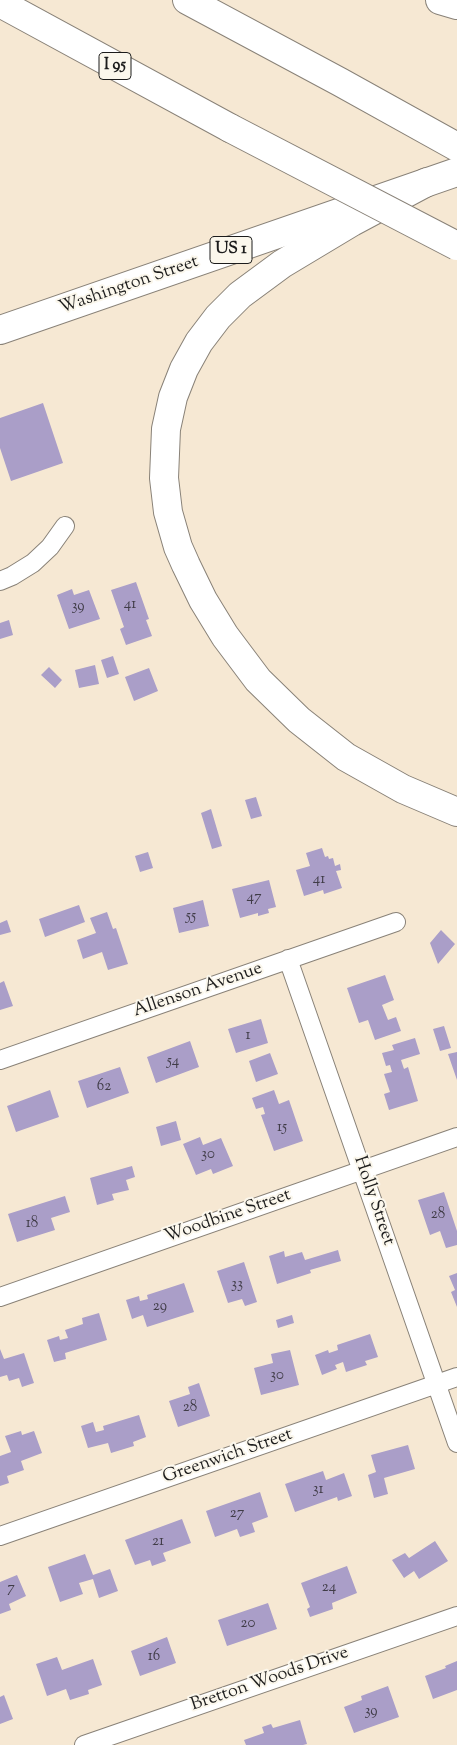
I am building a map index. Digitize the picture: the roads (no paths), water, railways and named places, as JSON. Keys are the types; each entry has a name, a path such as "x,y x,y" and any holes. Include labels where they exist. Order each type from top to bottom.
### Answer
{"main road":[{"path":"187,0 457,147"},
{"path":"440,0 457,4"},
{"name":"I 95","path":"0,3 230,128 457,246"},
{"name":"Washington Street","path":"0,330 457,172"},
{"path":"426,182 352,222 282,264 240,295 218,317 199,342 184,370 174,397 166,429 164,478 168,512 178,547 186,565 203,600 225,636 258,680 298,720 346,757 402,789 457,812"}],"street":[{"path":"0,581 18,573 33,563 50,547 65,526"},
{"name":"Allenson Avenue","path":"0,1060 396,922"},
{"name":"Holly Street","path":"288,959 457,1443"},
{"name":"Woodbine Street","path":"0,1297 457,1138"},
{"name":"Greenwich Street","path":"0,1536 457,1377"},
{"name":"Bretton Woods Drive","path":"84,1745 457,1616"}]}
